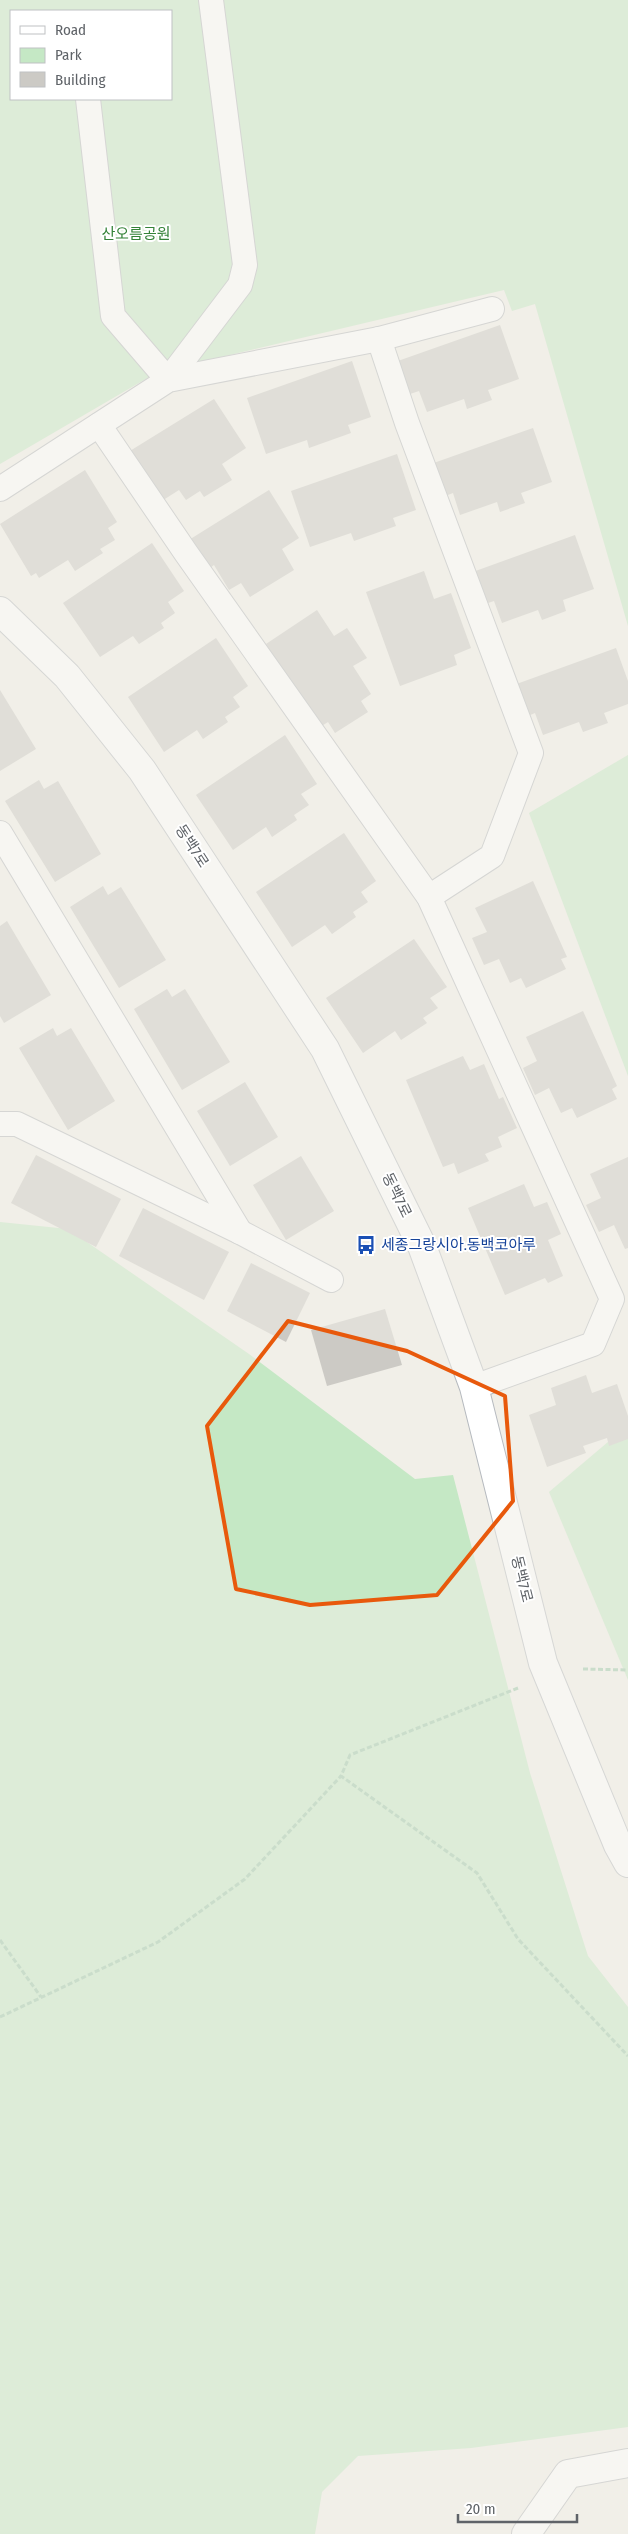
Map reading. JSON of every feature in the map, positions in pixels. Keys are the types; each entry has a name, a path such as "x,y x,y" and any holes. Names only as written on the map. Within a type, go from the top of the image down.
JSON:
{"street":[{"name":"동백7로","path":"0,612 67,676 142,770 325,1050 422,1246 474,1387 543,1663 618,1845 628,1863"},
{"path":"526,2534 568,2474 628,2463"}],"lane":[{"path":"0,489 168,380 240,285 245,265 211,0"},
{"path":"88,100 113,316 168,380"},
{"path":"168,380 379,339 492,309"},
{"path":"379,339 407,423 532,753 492,856 429,897"},
{"path":"98,425 429,897 612,1298 594,1344 474,1387"},
{"path":"0,833 240,1232"},
{"path":"0,1124 18,1124 240,1232 331,1280"}],"path":[{"path":"580,1669 628,1670"},
{"path":"0,2017 158,1942 245,1879 341,1776 350,1755 526,1685"},
{"path":"341,1776 477,1873 518,1939 628,2056"},
{"path":"0,1940 41,1997"}],"highlighted area":[{"path":"288,1321 407,1351 505,1396 513,1501 437,1595 310,1605 236,1589 207,1426"}],"green space":[{"name":"산오름공원","path":"0,0 628,0 628,626 535,304 512,311 504,290 200,362 168,366 0,464"},
{"path":"628,755 628,1076 529,813"},
{"path":"0,1222 68,1229 249,1354 415,1479 453,1475 530,1773 588,1956 628,2007 628,2427 471,2448 358,2456 322,2492 315,2534 0,2534"},
{"path":"628,1425 628,1680 549,1492"}],"building":[{"path":"500,325 519,379 488,390 492,400 467,409 464,399 427,412 419,391 407,395 395,362"},
{"path":"352,361 371,417 348,425 351,433 309,448 307,440 266,454 247,398"},
{"path":"214,399 246,448 222,464 232,480 204,497 200,491 186,500 179,490 157,504 125,454"},
{"path":"533,428 552,482 521,493 525,503 500,512 497,502 460,515 453,493 440,498 428,465"},
{"path":"397,454 416,510 393,518 396,526 354,541 351,533 310,547 291,491"},
{"path":"85,470 117,522 108,528 115,540 100,549 103,553 75,571 68,560 39,578 36,573 31,576 0,524"},
{"path":"269,490 299,538 282,549 294,570 250,597 241,583 229,590 214,565 203,573 184,543"},
{"path":"575,535 594,589 563,600 566,611 542,620 538,610 502,623 494,601 482,605 470,573"},
{"path":"152,543 184,591 168,602 175,613 161,623 164,628 139,644 133,636 100,657 63,603"},
{"path":"424,571 434,599 451,593 471,648 454,655 457,665 400,686 366,592"},
{"path":"317,610 334,636 347,628 367,658 353,666 371,694 361,701 368,712 335,733 328,722 320,727 266,644"},
{"path":"216,638 248,686 233,697 240,707 225,717 228,722 203,739 197,730 164,752 128,697"},
{"path":"616,648 628,681 628,704 604,713 608,723 583,732 579,722 543,735 535,713 523,718 511,686"},
{"path":"0,690 36,749 0,771"},
{"path":"285,735 317,784 301,794 309,805 294,815 297,820 272,837 266,827 233,850 196,795"},
{"path":"39,780 44,789 58,781 101,854 55,882 5,801"},
{"path":"344,833 376,881 361,892 368,902 353,912 356,917 332,934 325,925 292,947 256,892"},
{"path":"533,881 567,957 561,959 566,969 526,988 521,978 510,983 499,959 484,965 472,938 487,932 475,908"},
{"path":"103,886 108,895 121,887 166,960 119,988 70,907"},
{"path":"7,921 51,995 4,1023 0,1016 0,926"},
{"path":"414,939 447,987 430,998 438,1008 423,1018 427,1023 401,1040 395,1031 363,1053 326,998"},
{"path":"167,989 172,997 185,989 230,1062 182,1090 134,1009"},
{"path":"583,1011 617,1086 612,1089 617,1099 577,1118 572,1108 561,1113 549,1088 535,1095 523,1068 537,1061 526,1037"},
{"path":"53,1028 57,1036 71,1028 115,1101 68,1130 19,1048"},
{"path":"463,1056 470,1070 484,1064 499,1099 503,1097 517,1128 498,1137 502,1147 485,1154 489,1161 458,1174 454,1163 443,1167 406,1080"},
{"path":"245,1082 278,1137 230,1166 197,1111"},
{"path":"36,1155 121,1199 96,1247 11,1203"},
{"path":"301,1156 334,1211 286,1240 253,1185"},
{"path":"628,1157 628,1248 625,1249 614,1225 599,1232 586,1205 601,1198 590,1174"},
{"path":"524,1184 534,1207 547,1202 561,1234 548,1240 563,1276 548,1283 545,1278 505,1295 468,1208"},
{"path":"143,1208 229,1252 204,1300 119,1256"},
{"path":"251,1263 310,1293 286,1342 227,1311"},
{"path":"385,1309 402,1365 327,1386 311,1330"},
{"path":"586,1375 592,1393 617,1384 628,1416 628,1439 609,1446 607,1438 583,1446 586,1453 547,1467 529,1415 556,1405 551,1388"}],"place":[{"name":"세종그랑시아.동백코아루","path":"366,1245"}]}
